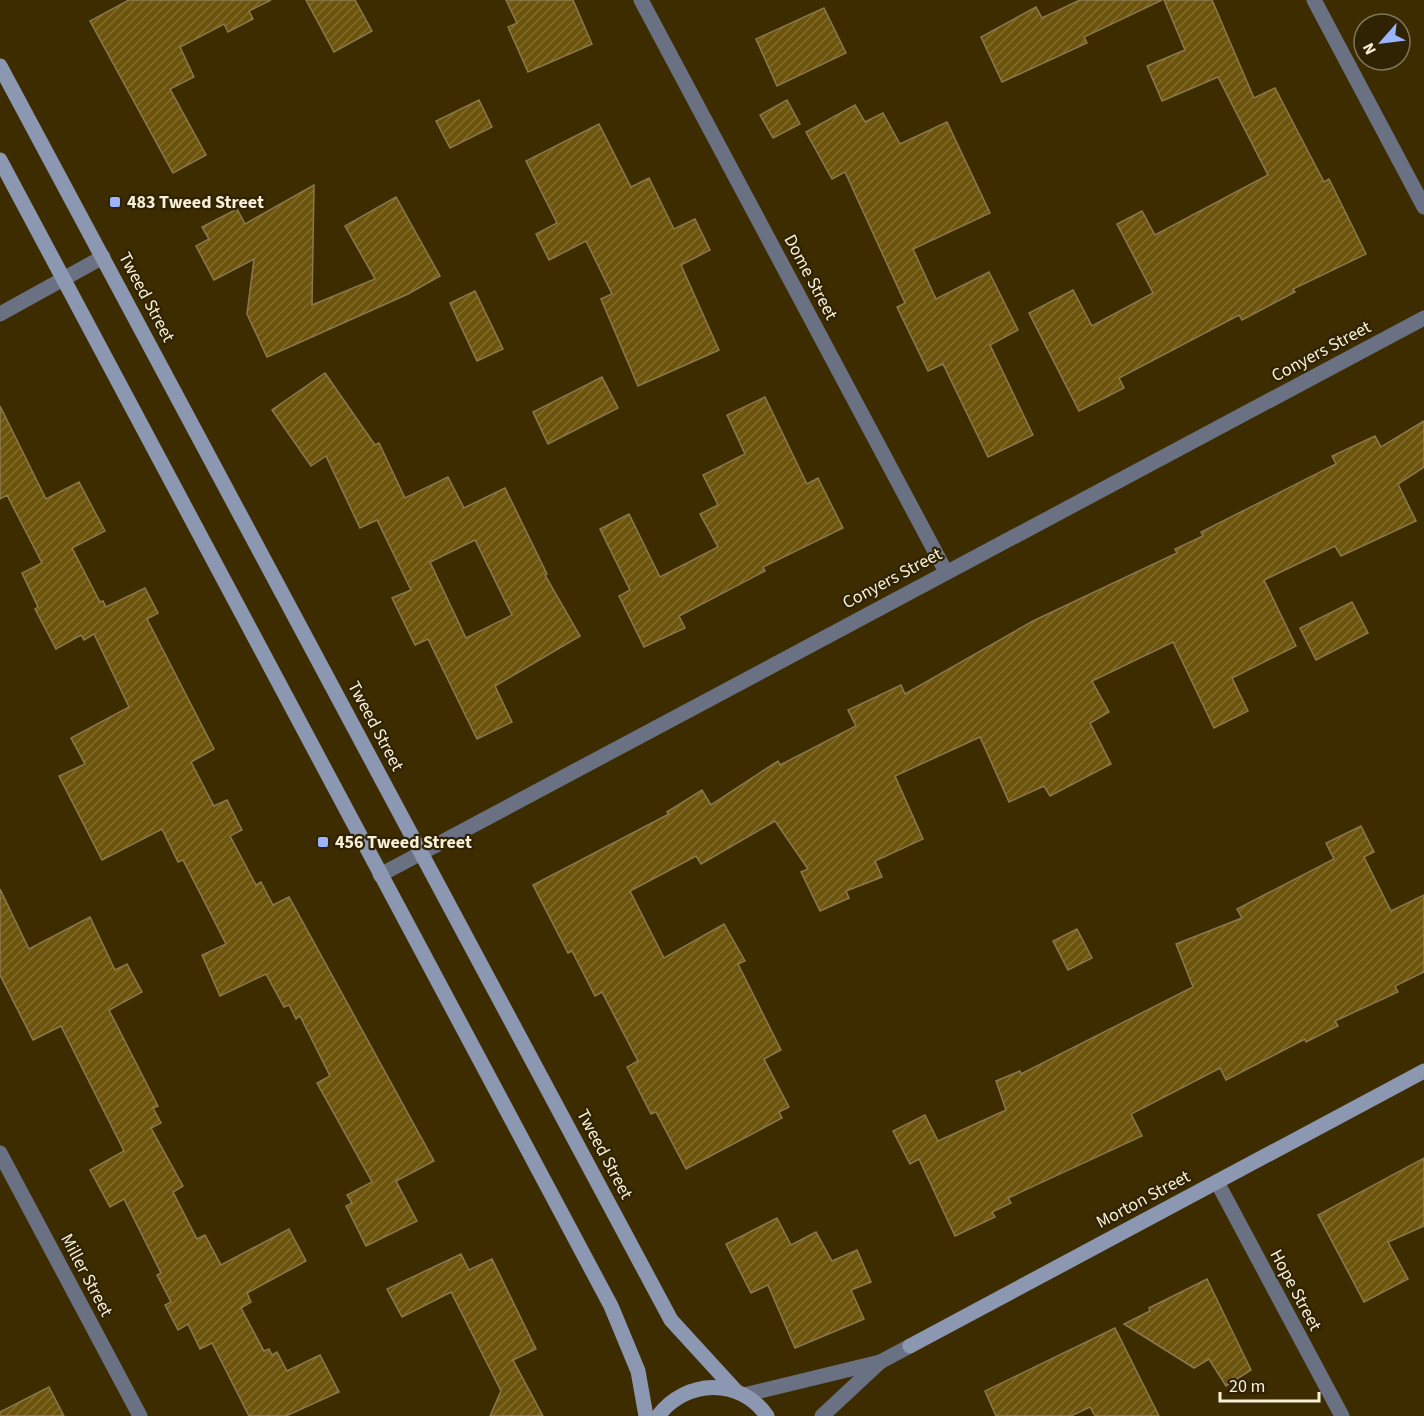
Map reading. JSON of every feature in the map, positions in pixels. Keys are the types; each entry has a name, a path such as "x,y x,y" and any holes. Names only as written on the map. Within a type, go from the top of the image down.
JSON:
{"main road":[{"name":"Tweed Street","path":"0,66 671,1320 740,1393 767,1416"},
{"path":"0,160 611,1306 639,1371 646,1416"},
{"name":"Morton Street","path":"910,1346 1424,1071"},
{"path":"658,1416 676,1398 692,1390 710,1387 740,1393"}],"street":[{"name":"Dome Street","path":"641,0 946,572"},
{"path":"1314,0 1424,207"},
{"path":"0,314 103,257"},
{"name":"Conyers Street","path":"380,875 1424,318"},
{"name":"Miller Street","path":"0,1153 140,1416"},
{"name":"Hope Street","path":"1217,1182 1342,1416"},
{"name":"Morton Street","path":"822,1416 880,1362 910,1346"},
{"name":"Morton Street","path":"740,1393 880,1362"}],"building":[{"path":"129,0 271,0 249,11 253,19 228,32 224,24 180,47 194,77 170,89 206,155 173,173 90,21"},
{"path":"306,0 355,0 372,31 334,52"},
{"path":"506,0 573,0 592,44 528,72 508,27 517,23"},
{"path":"1080,0 1162,0 1084,37 1087,43 1002,82 981,37 1036,7 1042,18"},
{"path":"1164,0 1212,0 1254,98 1275,88 1324,182 1329,179 1366,254 1293,289 1295,292 1242,320 1239,315 1119,378 1124,388 1079,411 1029,313 1073,290 1092,326 1153,293 1117,224 1142,211 1155,235 1268,175 1218,77 1162,101 1147,66 1185,50"},
{"path":"824,8 846,53 777,86 756,39"},
{"path":"479,100 492,127 450,148 436,121"},
{"path":"787,100 800,124 773,138 760,115"},
{"path":"855,105 865,122 883,113 900,144 947,122 990,213 913,249 936,299 989,272 1018,330 990,345 1033,435 988,457 943,364 928,371 897,307 905,303 845,172 832,179 806,132"},
{"path":"599,124 631,187 649,178 674,229 695,219 710,250 681,265 719,350 638,386 601,299 612,294 586,241 549,260 536,234 557,223 526,161"},
{"path":"314,185 312,305 375,279 345,226 396,197 440,276 408,294 267,357 247,314 254,259 214,280 196,246 209,239 202,227 237,209 245,224"},
{"path":"475,291 503,349 477,361 450,303"},
{"path":"325,373 375,445 379,443 405,498 448,477 464,508 505,488 547,574 545,575 580,636 495,686 512,722 477,739 428,639 415,645 392,598 411,590 377,520 360,528 326,456 311,466 272,410","holes":["475,540 512,615 466,638 430,562"]},
{"path":"602,377 618,408 548,444 533,412"},
{"path":"765,397 807,484 818,478 843,528 763,567 765,571 679,616 685,628 644,647 619,596 630,590 600,529 629,514 660,577 718,547 700,514 718,505 703,475 745,454 727,415"},
{"path":"0,406 46,499 79,482 105,531 72,548 100,602 103,601 106,607 145,588 158,613 147,619 214,749 191,762 214,806 227,800 242,830 230,836 256,885 261,882 273,905 289,897 434,1161 396,1181 417,1221 366,1246 346,1206 352,1203 347,1195 372,1182 317,1083 330,1076 300,1016 296,1019 289,1005 284,1007 266,974 220,996 202,955 226,944 183,860 178,862 162,829 102,860 59,776 85,764 71,738 129,707 94,634 84,640 81,635 56,649 35,609 38,607 22,573 42,563 7,495 0,499"},
{"path":"1424,421 1424,467 1398,484 1416,521 1341,556 1335,546 1264,580 1296,646 1232,678 1248,711 1214,728 1173,642 1092,681 1109,712 1090,723 1111,764 1050,796 1044,786 1009,802 980,737 895,776 923,839 875,861 882,877 846,891 849,898 820,911 801,872 808,869 775,821 701,864 696,856 630,891 664,958 724,924 745,961 738,964 781,1050 764,1059 789,1107 779,1112 782,1118 686,1169 656,1112 651,1114 627,1067 638,1061 602,992 595,996 572,951 568,953 533,885 669,814 667,812 702,790 711,805 778,761 780,765 856,726 848,710 901,685 905,694 1033,621 1177,553 1175,549 1203,536 1201,532 1336,464 1332,456 1375,436 1381,447"},
{"path":"1352,602 1368,633 1316,660 1300,628"},
{"path":"1361,826 1374,852 1364,857 1391,911 1424,895 1424,972 1395,986 1398,992 1335,1021 1338,1026 1306,1042 1305,1039 1226,1080 1220,1068 1131,1114 1142,1136 1008,1198 1011,1203 992,1212 995,1217 955,1236 919,1159 910,1164 893,1131 925,1115 938,1141 1006,1110 996,1081 1020,1071 1021,1074 1193,987 1176,944 1242,918 1237,909 1334,859 1326,843"},
{"path":"0,889 29,949 90,917 115,970 127,964 142,992 109,1010 158,1106 153,1108 161,1123 151,1128 183,1186 173,1192 197,1239 205,1235 221,1265 289,1229 306,1261 247,1293 251,1302 241,1308 264,1351 269,1349 272,1355 277,1352 287,1371 320,1355 339,1392 286,1416 249,1416 212,1343 200,1349 188,1324 178,1330 165,1305 171,1302 157,1275 161,1273 124,1199 110,1207 90,1170 124,1151 61,1026 33,1040 0,975"},
{"path":"1077,929 1092,958 1068,970 1053,941"},
{"path":"1424,1158 1424,1226 1388,1242 1408,1279 1364,1302 1318,1215"},
{"path":"777,1218 791,1245 816,1232 832,1261 857,1250 871,1282 851,1290 864,1319 795,1348 768,1285 751,1293 726,1244"},
{"path":"461,1254 469,1270 492,1259 536,1349 513,1360 543,1416 490,1416 501,1391 451,1292 402,1317 387,1289"},
{"path":"1207,1279 1251,1370 1226,1386 1209,1359 1194,1368 1124,1324 1150,1311 1149,1308"},
{"path":"1115,1328 1159,1416 1095,1416 1090,1407 1071,1416 996,1416 985,1391"},
{"path":"49,1387 64,1416 0,1416 0,1412"}],"place":[{"name":"483 Tweed Street","path":"115,202"},
{"name":"456 Tweed Street","path":"323,842"}]}
